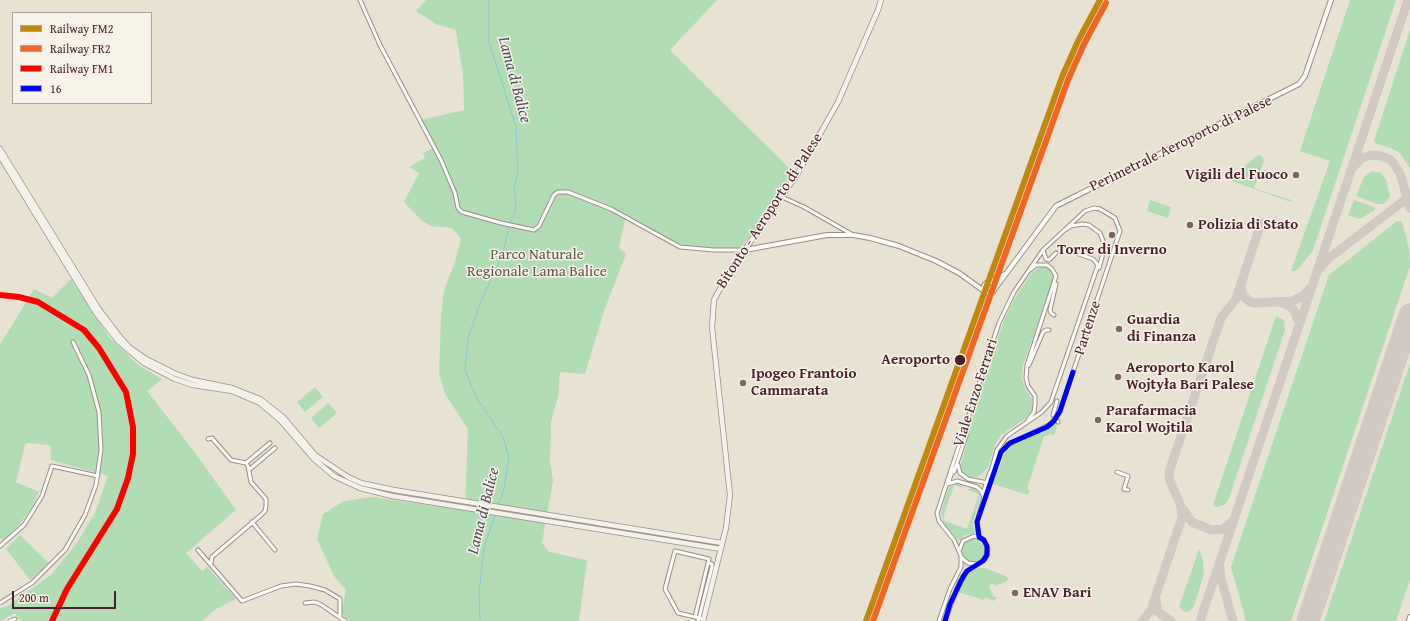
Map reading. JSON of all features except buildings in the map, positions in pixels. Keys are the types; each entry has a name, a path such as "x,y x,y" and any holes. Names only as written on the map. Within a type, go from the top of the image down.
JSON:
{"main road":[{"name":"Bitonto - Aeroporto di Palese","path":"701,620 721,549 729,513 730,495 712,310 718,290 798,173 838,102 881,0"},
{"path":"0,149 95,302 116,333 129,347 146,359 176,374 193,380 232,388 260,399 283,418 315,456 348,477 380,488 460,504 721,549"},
{"path":"0,156 96,313 119,342 144,363 175,379 193,385 232,392 260,403 281,421 304,449 324,468 347,483 392,496 460,504"},
{"path":"539,517 722,543"}],"street":[{"path":"360,0 380,45 441,160 455,193 458,208 464,213 534,230 538,228 552,197 556,193 564,192 597,202 680,247 714,250 745,250 827,235 853,235 885,242 914,251 948,266 990,294 994,290 993,284 973,282"},
{"name":"Perimetrale Aeroporto di Palese","path":"994,290 1056,206 1299,84 1305,76 1331,0"},
{"path":"782,197 810,210 853,235"},
{"name":"Partenze","path":"982,505 1001,452 1010,443 1051,424 1060,411 1120,231 1115,218 1106,211 1094,208 1085,211 1051,242"},
{"path":"1051,242 1071,226 1077,224 1089,224 1102,236 1105,246 1103,257 1093,286"},
{"name":"Viale Enzo Ferrari","path":"961,557 959,551 939,522 937,513 1004,312 1026,274 1043,250 1051,242"},
{"path":"1043,250 1046,259 1049,260 1056,253"},
{"path":"1022,425 1044,410 1051,402 1098,265 1093,259 1072,250"},
{"path":"1026,274 1036,265 1047,265 1055,272 1056,293 1050,310 1051,314 1054,314"},
{"name":"Perimetrale Aeroporto di Palese","path":"987,283 1006,273"},
{"path":"984,498 983,493 1001,444 1031,416 1035,404 1035,396 1028,386 1026,372 1056,280"},
{"path":"984,291 983,288 987,283"},
{"path":"1026,372 1043,332 1049,330"},
{"path":"0,603 32,584 65,550 85,515 98,476 102,441 98,402 86,366 73,342"},
{"path":"1057,401 1052,415 1058,422"},
{"path":"946,486 957,464 966,436 966,423"},
{"path":"951,476 965,434 966,423"},
{"path":"208,439 212,438 231,460 246,463 250,469 252,482 266,499 265,511 212,557 210,561 211,565"},
{"path":"246,463 270,444"},
{"path":"250,469 275,448"},
{"path":"957,464 958,469 964,476 987,483"},
{"path":"0,546 24,524 34,509 42,496 52,466 98,476"},
{"path":"1117,472 1128,476 1124,489 1128,490"},
{"path":"946,486 957,481 977,487 983,493"},
{"path":"979,537 977,522 987,483"},
{"path":"252,522 275,550"},
{"path":"945,621 959,583 967,571 984,560 988,551 986,542 979,537 974,536 965,538 960,545 959,551"},
{"path":"198,550 242,601 281,586 296,584 310,586 325,590 340,599 340,617"},
{"path":"695,617 708,563 709,559 675,550 665,589 678,613 701,620 712,567 712,564 708,563"},
{"path":"961,557 968,563 976,564"},
{"path":"939,621 949,590 961,567 961,557"},
{"path":"305,603 314,602 320,604 345,621"},
{"path":"1409,621 1410,617"},
{"path":"10,621 15,619"}],"green space":[{"name":"Parco Naturale Regionale Lama Balice","path":"426,0 717,0 670,50 793,172 751,235 743,245 738,248 714,249 684,246 622,212 583,195 626,215 619,248 626,254 604,311 585,374 560,372 558,397 551,422 550,461 553,481 542,543 549,552 587,560 579,621 349,621 343,615 342,611 346,590 334,576 317,539 323,514 344,501 373,497 465,509 468,429 445,394 439,373 441,318 444,290 455,262 461,238 452,228 431,226 422,221 404,202 419,173 409,167 425,158 423,153 435,147 421,120 464,110 463,76 456,30 436,24 416,11"},
{"path":"1350,0 1396,0 1313,250 1300,267 1295,271 1291,271 1330,161 1300,151"},
{"path":"1410,30 1410,168 1400,153 1375,143 1374,141"},
{"path":"1258,155 1262,156 1264,160 1254,188 1291,200 1291,202 1232,181 1238,171"},
{"path":"1372,171 1381,173 1386,179 1390,196 1387,201 1382,204 1377,204 1356,196 1364,177"},
{"path":"1150,200 1171,207 1168,218 1147,211"},
{"path":"1354,200 1374,207 1375,210 1360,219 1348,215"},
{"path":"1397,221 1401,221 1403,226 1409,248 1410,266 1291,621 1246,621 1231,567 1329,275"},
{"path":"1041,266 1049,268 1055,276 1023,365 1022,378 1025,388 1032,399 1032,410 1026,418 1001,435 995,445 988,467 982,474 977,477 970,477 962,472 960,466 965,450 974,405 1004,320 1015,298 1031,274"},
{"path":"71,279 110,338 140,366 162,379 147,391 193,450 236,510 186,553 202,571 207,567 236,599 216,609 202,621 20,621 15,613 0,621 0,608 9,605 51,575 77,543 95,513 108,476 51,460 50,445 28,443 25,445 16,482 39,492 31,509 18,526 3,541 0,537 0,345 34,289 52,298"},
{"path":"1276,316 1284,320 1285,330 1228,501 1224,505 1217,507 1213,505"},
{"path":"1410,363 1410,579 1396,621 1324,621"},
{"path":"315,387 323,397 305,412 297,402"},
{"path":"328,403 337,413 319,428 311,418"},
{"path":"1055,423 1057,428 1054,435 1050,434 1044,436 1027,489 1030,490 1028,495 993,484 1007,448"},
{"path":"955,482 961,484 963,488 954,485 943,518 945,521 967,529 979,494 967,490 974,487 978,489 981,494 973,523 975,533 965,535 959,541 944,524 941,512 948,488"},
{"path":"20,535 49,563 30,580 6,549"},
{"path":"974,538 983,541 986,550 983,559 974,562 965,559 962,550 965,541"},
{"path":"1199,549 1203,560 1204,574 1194,606 1190,611 1185,612 1179,607"},
{"path":"977,568 984,568 1006,576 1009,580 995,586 993,583 990,584 989,587 994,597 997,597 994,601 985,597 984,600 958,592 966,576"}],"waterway":[{"name":"Lama di Balice","path":"489,0 489,42 516,127 518,171 514,188 516,201 515,211 510,223"},
{"name":"Lama di Balice","path":"499,504 504,489 509,458 503,437 476,397 465,370 468,338 479,306 503,253 509,226"},
{"name":"Lama di Balice","path":"480,621 479,592 484,547 495,515"}],"taxiway":[{"path":"1200,621 1408,0"},
{"path":"1353,167 1362,158 1371,155 1381,156 1391,160 1400,173 1410,208"},
{"path":"1319,269 1329,258 1410,196"},
{"path":"1142,621 1151,610 1182,517 1181,506 1170,481 1169,472 1221,318 1236,299 1261,223"},
{"path":"1241,285 1243,296 1250,302 1255,303 1293,301 1304,295 1310,288"},
{"path":"1282,303 1288,305 1294,310 1299,324"},
{"path":"1183,509 1192,522 1211,530 1223,529 1234,520"},
{"path":"1220,568 1221,578 1233,621"},
{"path":"1156,599 1158,612 1171,621"}],"runway":[{"path":"1308,621 1410,315"}],"rail line":[{"name":"FM2","path":"866,621 1062,77 1078,41 1100,0"},
{"name":"FR2","path":"873,621 1068,80 1084,44 1106,3"},
{"name":"FM1","path":"0,295 19,297 38,302 84,330 99,348 126,392 133,427 133,454 128,478 117,509 67,589 52,621"}],"transit line":[{"name":"16","path":"945,621 950,604 963,577 967,571 983,561 987,555 987,546 984,540 979,537 977,522 1001,452 1010,443 1047,427 1054,421 1060,411 1073,372"}],"place":[{"name":"Vigili del Fuoco","path":"1296,175"},
{"name":"Polizia di Stato","path":"1190,225"},
{"name":"Torre di Inverno","path":"1112,235"},
{"name":"Guardia di Finanza","path":"1119,329"},
{"name":"Aeroporto","path":"960,360"},
{"name":"Aeroporto Karol Wojtyła Bari Palese","path":"1118,377"},
{"name":"Ipogeo Frantoio Cammarata","path":"743,383"},
{"name":"Parafarmacia Karol Wojtila","path":"1098,420"},
{"name":"ENAV Bari","path":"1015,593"}]}
